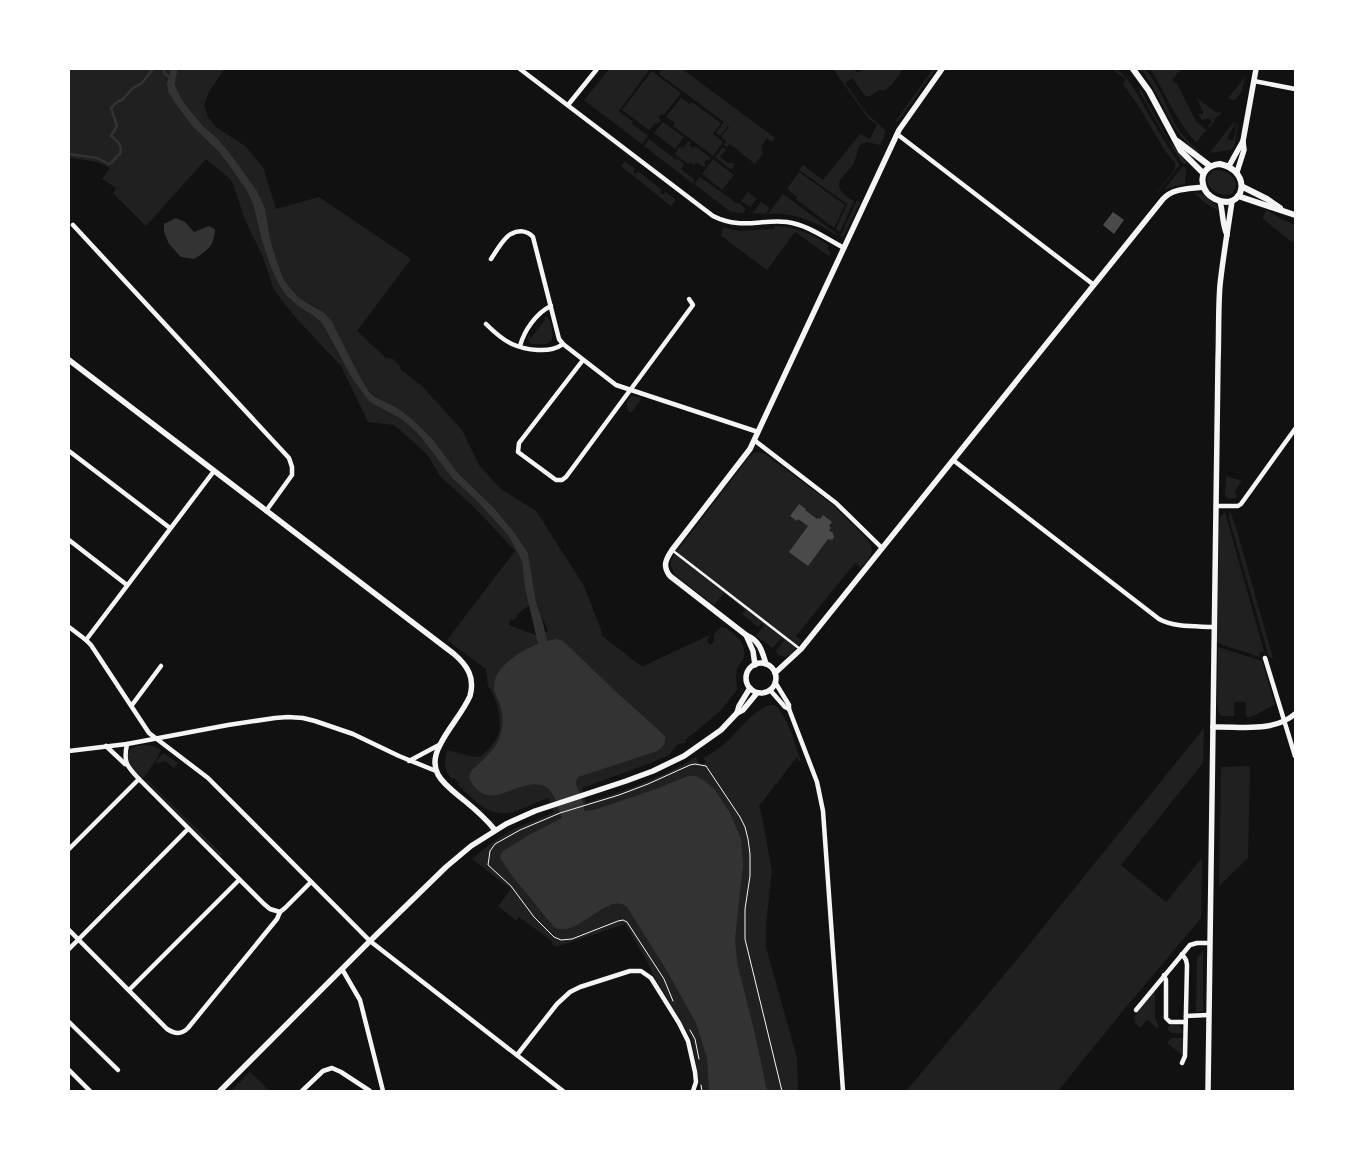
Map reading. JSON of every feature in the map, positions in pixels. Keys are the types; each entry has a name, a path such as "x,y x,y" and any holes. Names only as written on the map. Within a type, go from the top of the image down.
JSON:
{"main road":[{"path":"1133,69 1149,91 1181,151 1204,173"},
{"path":"1176,140 1210,166"},
{"path":"1220,164 1228,166 1237,172 1242,180 1243,187 1238,196 1232,201 1220,201 1206,192 1203,187 1202,178 1210,166 1220,164"},
{"path":"1243,187 1286,212"},
{"path":"1238,196 1295,215"}],"street":[{"path":"520,69 719,219 735,223 783,222 797,224 844,248"},
{"path":"568,105 597,69"},
{"path":"766,664 755,665 750,669 746,677 750,688 757,693 765,693 770,690 775,682 775,674 766,664 759,645 753,638 746,635 670,576 665,564 672,550 742,459 754,440 897,134 906,118 942,69"},
{"path":"1237,172 1244,150 1243,141 1256,69"},
{"path":"1254,81 1295,89"},
{"path":"897,134 1094,285"},
{"path":"1228,166 1243,141"},
{"path":"775,674 801,649 1167,195 1177,191 1203,187"},
{"path":"1220,201 1224,228 1227,235"},
{"path":"1208,1091 1220,295 1232,201"},
{"path":"73,225 289,458 292,475 266,510"},
{"path":"490,259 510,234 525,231 531,234 562,344 616,385 758,432"},
{"path":"583,360 518,447 518,452 552,478 559,481 566,477 693,305 689,299"},
{"path":"520,346 524,334 539,315 551,306"},
{"path":"486,324 507,341 520,346 546,349 555,348 562,344"},
{"path":"69,360 466,665 472,680 470,696 439,745 435,760 436,771 442,781 495,830"},
{"path":"1216,506 1238,506 1241,504 1295,429"},
{"path":"754,440 836,503 882,548"},
{"path":"69,451 170,528"},
{"path":"953,460 1159,619 1167,623 1214,626"},
{"path":"86,640 214,471"},
{"path":"69,540 127,585"},
{"path":"69,627 86,640 97,652 146,728 155,738 208,778 370,941 563,1091"},
{"path":"746,635 753,651 755,665"},
{"path":"1265,658 1295,756"},
{"path":"132,705 162,666"},
{"path":"775,682 787,701 817,782 823,811 843,1091"},
{"path":"737,713 750,688"},
{"path":"770,690 789,709"},
{"path":"220,1091 370,941 459,856 495,830 513,820 551,805 626,781 673,762 721,730 737,713 743,710 757,693"},
{"path":"1213,727 1271,726 1284,722 1295,714"},
{"path":"69,751 126,744 275,718 303,718 352,734 409,761 436,771"},
{"path":"126,744 124,758 126,765"},
{"path":"409,761 439,745"},
{"path":"106,746 264,904 270,909 280,912"},
{"path":"69,849 139,779"},
{"path":"69,949 188,830"},
{"path":"129,990 239,880"},
{"path":"69,930 167,1029 176,1034 188,1028 277,919 280,912 311,882"},
{"path":"1136,1010 1192,944 1209,943"},
{"path":"1182,954 1186,962 1185,1056 1182,1064"},
{"path":"342,969 360,1000 383,1091"},
{"path":"517,1055 557,1004 570,992 630,971 641,971 651,978 688,1041 696,1082 692,1091"},
{"path":"1164,976 1166,980 1166,1018 1171,1022 1186,1022"},
{"path":"1186,1016 1208,1015"},
{"path":"69,1022 118,1070"},
{"path":"302,1091 323,1071 332,1068 370,1091"},
{"path":"69,1070 90,1091"}],"lane":[{"path":"672,550 801,649"}],"path":[{"path":"673,1002 664,979 627,922 623,920 618,921 572,939 557,939 537,921 511,886 488,865 490,851 495,844 520,830 560,813 648,784 690,764 695,764 706,766 745,827 750,854 750,876 745,909 745,939 782,1091"},
{"path":"688,1027 695,1039 700,1065"}],"shaded area":[{"path":"69,69 171,69 167,83 168,92 193,127 218,151 247,191 253,204 262,241 278,283 286,295 322,323 339,355 369,401 410,426 421,437 452,478 476,500 508,535 522,561 525,588 530,605 521,611 514,620 510,619 509,625 536,635 548,631 536,602 528,554 514,532 494,508 457,472 434,441 369,392 331,320 318,308 299,298 284,280 270,238 265,208 257,191 229,152 203,126 182,100 175,85 178,69 224,69 209,92 204,105 208,117 216,127 245,146 263,167 276,209 319,197 411,259 357,331 386,358 393,359 400,366 401,370 422,386 462,430 479,465 501,489 536,511 583,584 602,632 601,635 641,666 710,635 707,641 710,645 714,642 714,634 721,627 726,628 741,641 744,657 737,669 737,690 721,710 685,740 687,742 677,745 669,755 651,763 582,788 586,803 642,783 696,757 701,766 706,762 703,758 729,740 759,710 772,705 781,712 801,761 797,757 759,806 772,871 766,923 766,947 797,1058 798,1091 700,1091 691,1038 625,924 556,947 552,944 553,942 519,917 516,920 514,919 498,906 511,889 472,859 508,833 554,812 549,798 509,813 492,811 478,803 447,773 445,758 447,750 474,757 481,756 496,739 499,733 500,722 494,696 488,687 486,669 447,640 515,551 477,510 440,476 427,454 394,425 368,422 341,366 295,317 274,290 262,255 245,220 233,184 229,178 206,159 146,226 113,193 116,188 102,179 110,168 97,162 69,159"},
{"path":"171,69 178,69 175,85 182,100 203,126 229,152 257,191 265,208 270,238 284,280 299,298 323,312 331,320 369,392 412,419 434,441 457,472 494,508 528,553 536,602 547,641 557,639 563,641 665,736 664,745 657,751 578,777 576,784 584,805 584,811 594,810 688,776 696,776 715,790 730,813 741,839 743,864 735,939 737,962 767,1091 709,1091 707,1058 696,1023 667,971 627,907 619,904 611,905 572,927 563,929 554,927 500,858 503,851 562,818 554,796 546,787 537,784 527,785 499,795 490,795 481,793 473,785 470,778 471,771 492,751 501,732 502,714 494,687 498,673 510,660 524,650 538,644 525,588 522,561 508,535 476,500 452,478 421,437 398,417 369,401 352,378 322,323 286,295 271,267 262,241 253,204 247,191 218,151 193,127 168,92 167,83"},
{"path":"609,69 650,69 619,111 648,136 642,144 584,100"},
{"path":"658,69 682,69 775,138 772,142 767,138 761,147 763,153 755,164 730,144 727,147 724,145 726,141 721,137 729,127 720,136 716,133 724,122 659,74 661,71"},
{"path":"833,69 853,69 858,73 862,69 903,69 891,86 886,90 879,90 870,96 865,96 852,78 845,83 867,114 885,130 880,145 867,142 861,144 852,166 840,180 839,188 854,201 840,232 836,229 847,204 799,170 803,165 823,180 860,134 870,139 877,125 868,118"},
{"path":"933,69 936,69 898,121 895,122"},
{"path":"1112,69 1123,75 1134,88 1179,164 1158,192 1175,169 1175,163 1165,151 1123,84 1126,79"},
{"path":"1141,69 1145,69 1159,90 1177,127 1198,151 1196,152 1177,131 1151,83"},
{"path":"1150,69 1181,69 1172,80 1177,84 1196,121 1207,131 1203,133 1197,143 1177,117"},
{"path":"652,71 681,93 664,115 661,114 658,118 661,120 657,124 655,123 649,130 622,110"},
{"path":"1245,77 1242,91 1235,100 1228,98"},
{"path":"1141,90 1168,140 1187,162 1186,164 1182,163 1166,138 1139,91"},
{"path":"681,98 690,104 692,102 721,123 713,134 723,142 713,156 673,126 675,123 666,117"},
{"path":"1197,98 1217,113 1223,111 1210,127 1208,125 1212,123 1211,120 1208,118 1202,120 1198,114 1203,114 1203,112"},
{"path":"663,122 684,137 675,149 654,133"},
{"path":"1234,122 1227,139 1233,141 1237,123 1234,147 1230,150 1209,153"},
{"path":"649,139 684,164 681,169 695,180 692,183 644,146"},
{"path":"689,141 691,142 689,145 693,148 695,146 711,158 707,159 704,167 697,163 694,165 690,162 688,164 675,154 680,146 683,148"},
{"path":"723,147 726,149 720,157 728,163 735,164 731,170 715,157"},
{"path":"713,159 734,175 722,190 702,174"},
{"path":"625,161 635,169 633,172 636,174 638,171 662,190 660,193 663,195 666,192 675,199 671,206 621,166"},
{"path":"1182,167 1186,169 1185,184 1164,190"},
{"path":"1215,170 1226,172 1232,176 1236,186 1232,194 1220,194 1210,188 1207,179"},
{"path":"799,172 845,205 834,228 796,199 797,197 787,189"},
{"path":"700,177 739,203 746,209 743,213 731,212 694,184"},
{"path":"748,192 757,199 750,207 741,201"},
{"path":"1194,192 1208,198 1219,210 1205,203"},
{"path":"783,194 837,235 804,218 787,214 768,214"},
{"path":"857,200 860,202 844,235 840,238"},
{"path":"761,202 770,208 766,214 753,213"},
{"path":"1267,210 1295,225 1295,240 1292,242 1262,218"},
{"path":"176,218 185,222 194,232 209,226 215,229 212,244 194,259 181,257 169,244 164,232 164,224"},
{"path":"775,226 797,229 823,241 829,245 827,248 830,253 829,256 795,232 767,270 720,235 724,228 739,231 775,229"},
{"path":"544,317 547,317 550,322 552,340 547,344 531,344 528,336 531,338 545,320"},
{"path":"632,396 640,397 641,399 631,413 628,411 627,405"},
{"path":"759,452 765,454 832,504 868,540 872,548 871,555 861,568 855,563 796,636 802,641 791,654 785,657 778,655 776,651 784,640 781,638 773,648 756,636 764,625 762,623 758,627 742,614 745,610 724,593 714,605 675,575 671,566 674,555 749,457"},
{"path":"1226,476 1242,481 1234,493 1237,496 1235,498 1229,499 1225,495"},
{"path":"1229,511 1236,528 1273,658 1269,657 1229,518"},
{"path":"1225,512 1264,651 1259,653 1260,657 1217,642 1219,531 1220,517"},
{"path":"1218,647 1262,661 1275,705 1254,716 1246,717 1246,702 1234,702 1234,716 1221,716 1217,706"},
{"path":"1204,728 1203,763 1121,865 1166,902 1202,858 1201,918 1058,1091 904,1091 907,1090 1015,962"},
{"path":"146,745 161,749 143,779 130,765 127,756 132,748"},
{"path":"163,753 178,763 174,768 165,761 155,763"},
{"path":"155,763 146,779 222,854 220,856 145,780"},
{"path":"1250,766 1248,858 1219,886 1221,767"},
{"path":"1203,951 1203,1011 1196,1012 1197,957"},
{"path":"1155,990 1155,1018 1159,1026 1157,1028 1147,1020 1140,1028 1135,1023 1134,1017"},
{"path":"1170,1025 1179,1026 1182,1028 1183,1033 1172,1033 1167,1029"},
{"path":"1172,1038 1183,1038 1183,1056 1167,1043"},
{"path":"250,1072 270,1091 231,1091"}],"building":[{"path":"1113,212 1124,220 1114,234 1103,225"},
{"path":"799,504 817,519 820,519 823,515 832,522 829,530 833,533 834,537 832,540 828,539 808,566 789,552 808,526 790,516"}],"waterway":[{"path":"69,154 97,158 109,164 120,154 121,148 119,143 111,136 117,126 111,108 133,88 142,83 153,69"},
{"path":"164,69 164,73 168,76"}]}
